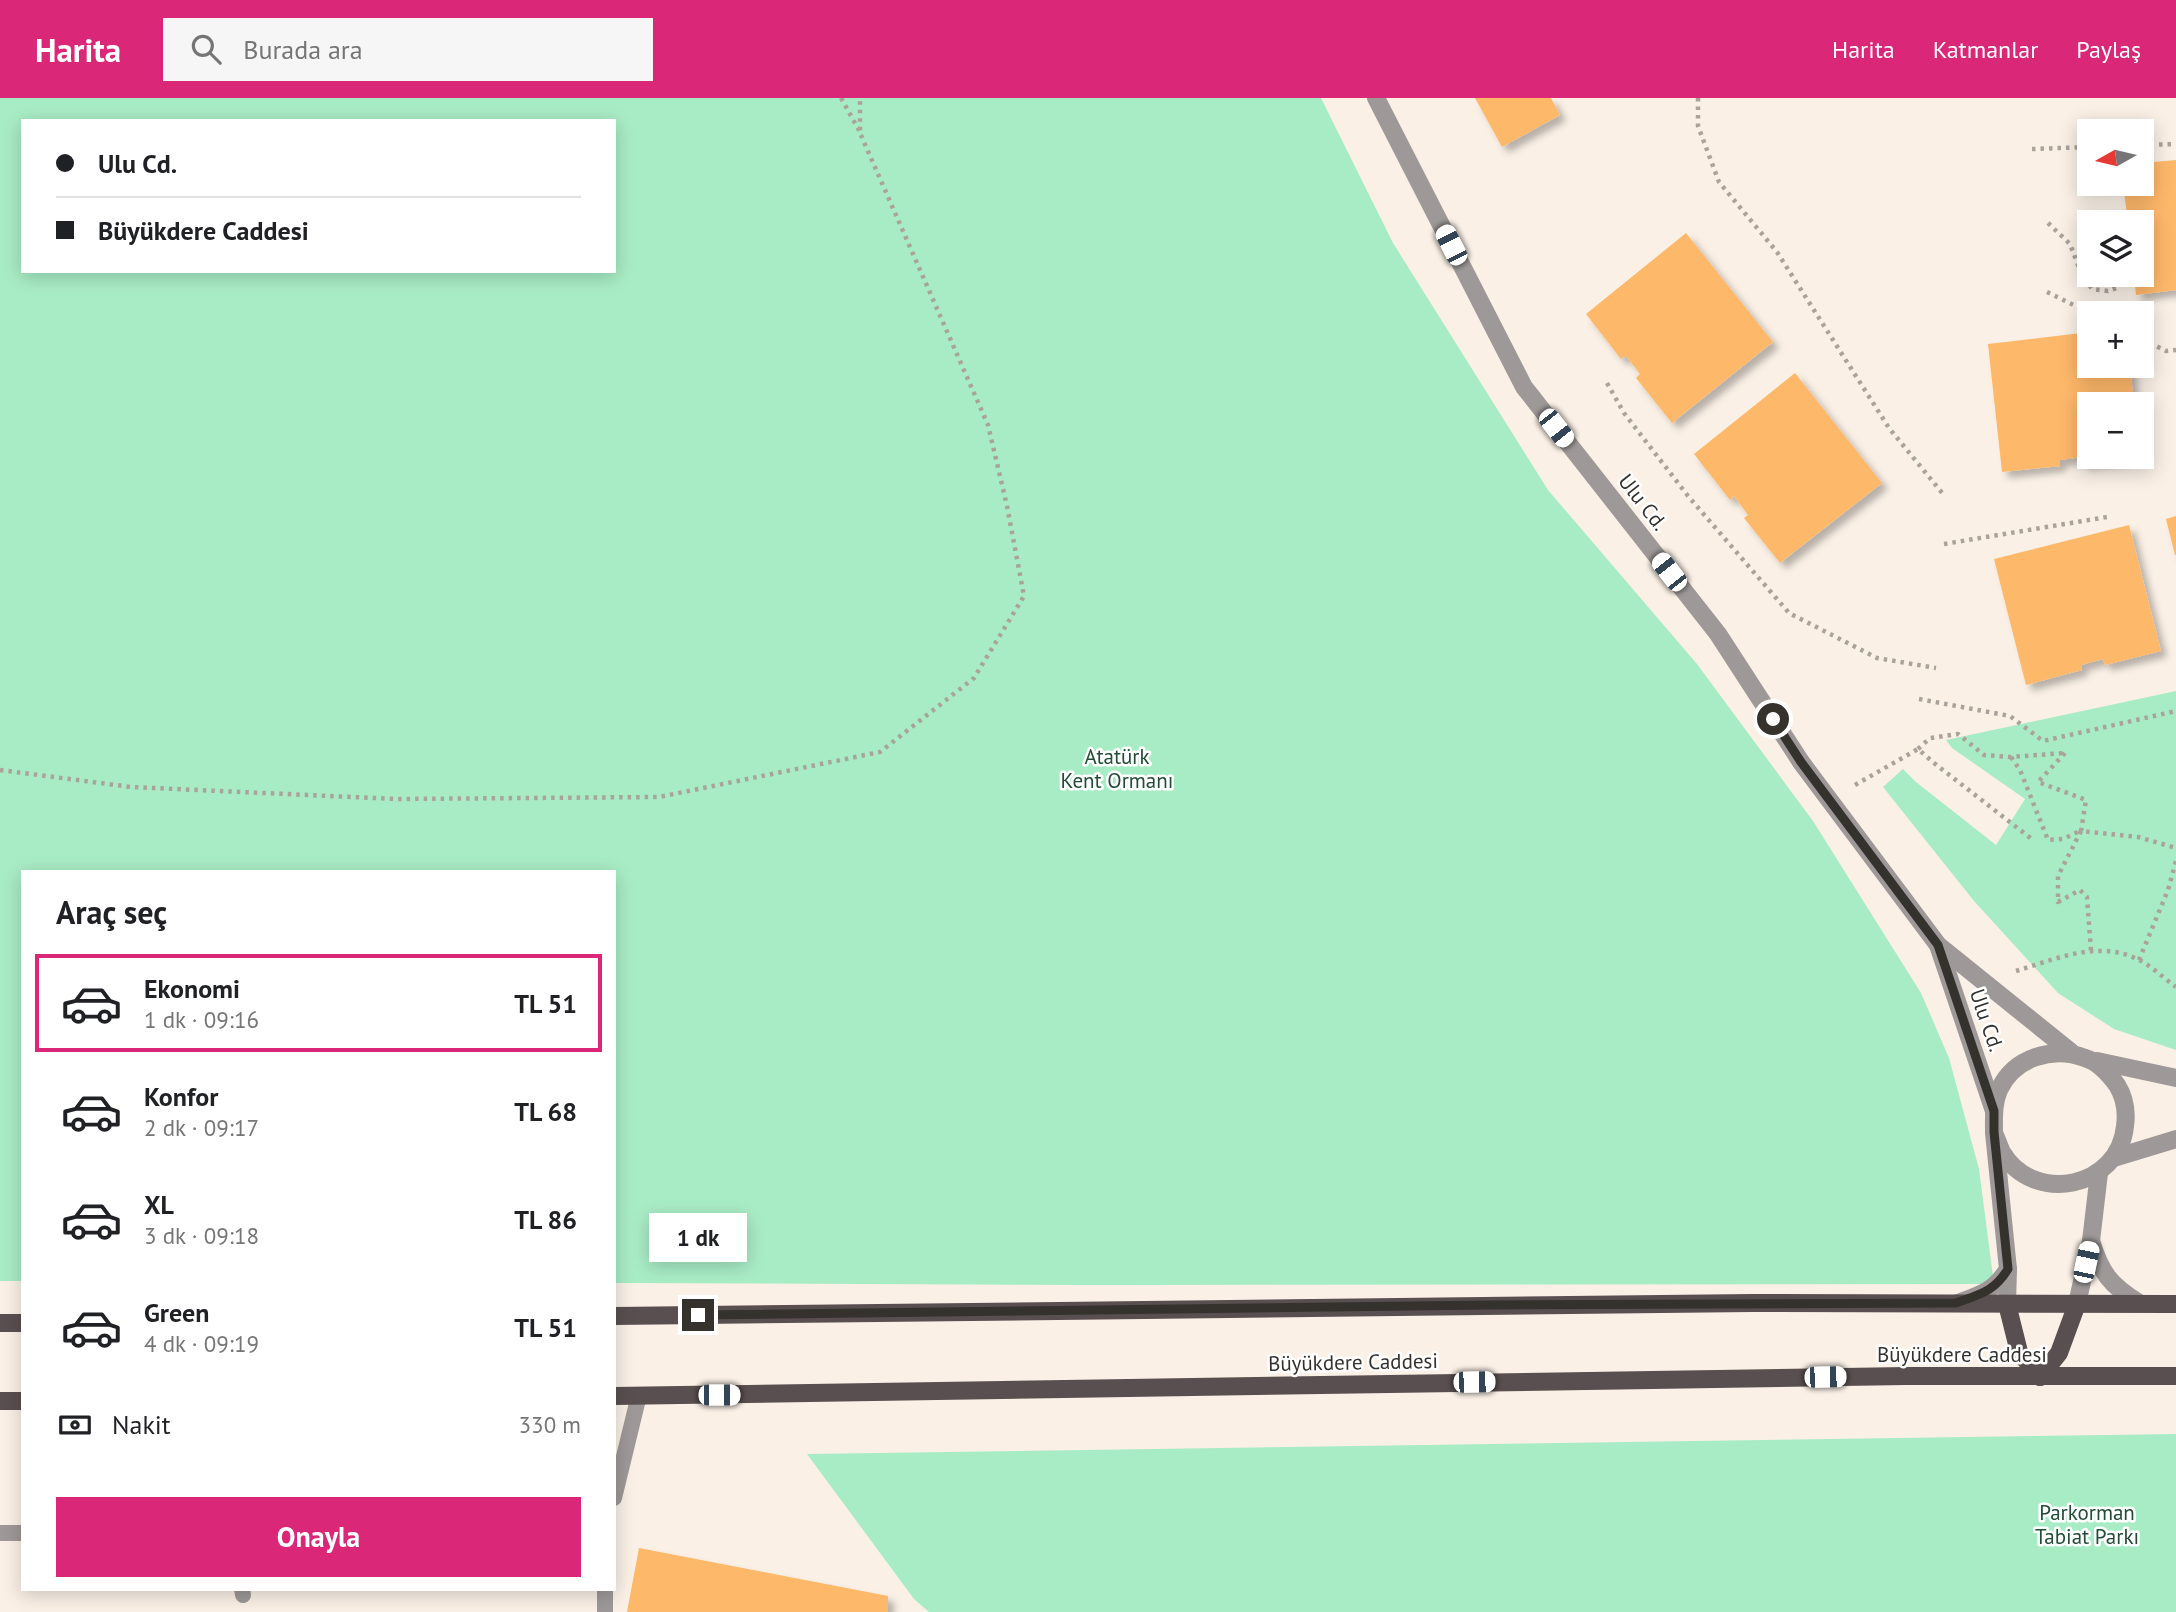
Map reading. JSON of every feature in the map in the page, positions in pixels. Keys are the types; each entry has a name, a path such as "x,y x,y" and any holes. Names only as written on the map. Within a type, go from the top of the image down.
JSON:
{"main road":[{"path":"2007,1304 2019,1352 2040,1377 2059,1353 2077,1304"},
{"path":"616,1316 1489,1305 2176,1304"},
{"path":"0,1323 21,1323"},
{"name":"Büyükdere Caddesi","path":"616,1396 1851,1377 2176,1376"},
{"path":"0,1401 21,1401"}],"street":[{"name":"Ulu Cd.","path":"1376,98 1524,387 1718,634 1801,762 1938,945 2071,1052"},
{"name":"Ulu Cd.","path":"1938,945 1994,1111"},
{"path":"2007,1304 2008,1269 1994,1111 1999,1090 2012,1072 2029,1059 2050,1052 2071,1052 2092,1060 2176,1078"},
{"path":"1994,1132 2002,1153 2017,1170 2035,1181 2057,1186 2079,1183 2099,1173 2114,1158 2124,1137 2126,1114 2121,1093 2115,1083 2109,1074 2092,1060"},
{"path":"2114,1158 2176,1139"},
{"path":"2077,1304 2091,1241 2099,1173"},
{"path":"2091,1241 2099,1266 2114,1285 2139,1303"},
{"path":"1956,1303 1992,1289 2008,1269"}],"lane":[{"path":"616,1490 639,1395"},
{"path":"0,1533 21,1533"},
{"path":"605,1591 605,1612"}],"path":[{"path":"0,770 131,787 368,797 659,797 880,752 974,678 1024,596 1007,506 988,425 860,133 841,98"},
{"path":"860,98 860,133"},
{"path":"1698,98 1698,126 1719,182 1777,252 1889,428 1943,495"},
{"path":"2154,145 2176,144"},
{"path":"2032,149 2077,147"},
{"path":"2048,223 2070,244 2077,262"},
{"path":"2091,287 2108,291 2119,287"},
{"path":"2048,292 2077,306"},
{"path":"2154,345 2166,351 2176,350"},
{"path":"1607,383 1624,413 1688,496 1788,613 1877,658 1936,668"},
{"path":"1944,544 2107,517"},
{"path":"1919,699 2010,716 2043,741 2176,711"},
{"path":"1844,791 1880,773 1918,749 1930,738 1958,734 1984,755 2011,757 2065,753 2038,782 2086,800 2081,831 2058,876 2058,902 2080,890 2087,897 2091,951"},
{"path":"1918,749 2033,840"},
{"path":"2011,757 2020,770 2048,840 2063,839 2081,831 2138,837 2176,848"},
{"path":"2139,960 2168,890 2176,860"},
{"path":"1984,982 2076,952 2112,950 2139,960 2176,988"}],"green space":[{"name":"Atatürk Kent Ormanı","path":"0,98 1321,98 1393,243 1548,490 1697,664 1813,821 1921,993 1949,1058 1979,1169 1994,1284 616,1283 616,870 21,870 21,1281 0,1281"},
{"path":"2176,691 2176,1050 2114,1029 2058,993 1974,901 1883,787 1903,769 1996,845 2025,799 1952,748 1946,740"},
{"name":"Parkorman Tabiat Parkı","path":"2176,1434 2176,1612 929,1612 914,1599 807,1454"}],"building":[{"path":"1475,98 1551,98 1560,115 1502,147"},
{"path":"2176,160 2176,290 2136,295 2135,287 2154,287 2154,210 2126,210 2125,196 2154,196 2154,162"},
{"path":"1686,233 1773,342 1672,423 1636,378 1640,374 1626,356 1621,359 1586,314"},
{"path":"2077,334 2077,378 2131,378 2133,392 2077,392 2077,458 2060,460 2060,466 2002,472 1988,344"},
{"path":"1795,373 1882,483 1780,563 1744,518 1748,515 1734,496 1730,500 1694,454"},
{"path":"2176,516 2176,555 2175,555 2166,519"},
{"path":"2129,525 2161,651 2105,665 2103,659 2081,665 2082,670 2026,685 1994,559"},
{"path":"639,1548 888,1596 888,1612 627,1612"}],"route":[{"path":"698,1315 1489,1305 1956,1303 1992,1289 2008,1269 1994,1111 1938,945 1801,762 1773,719"}]}
